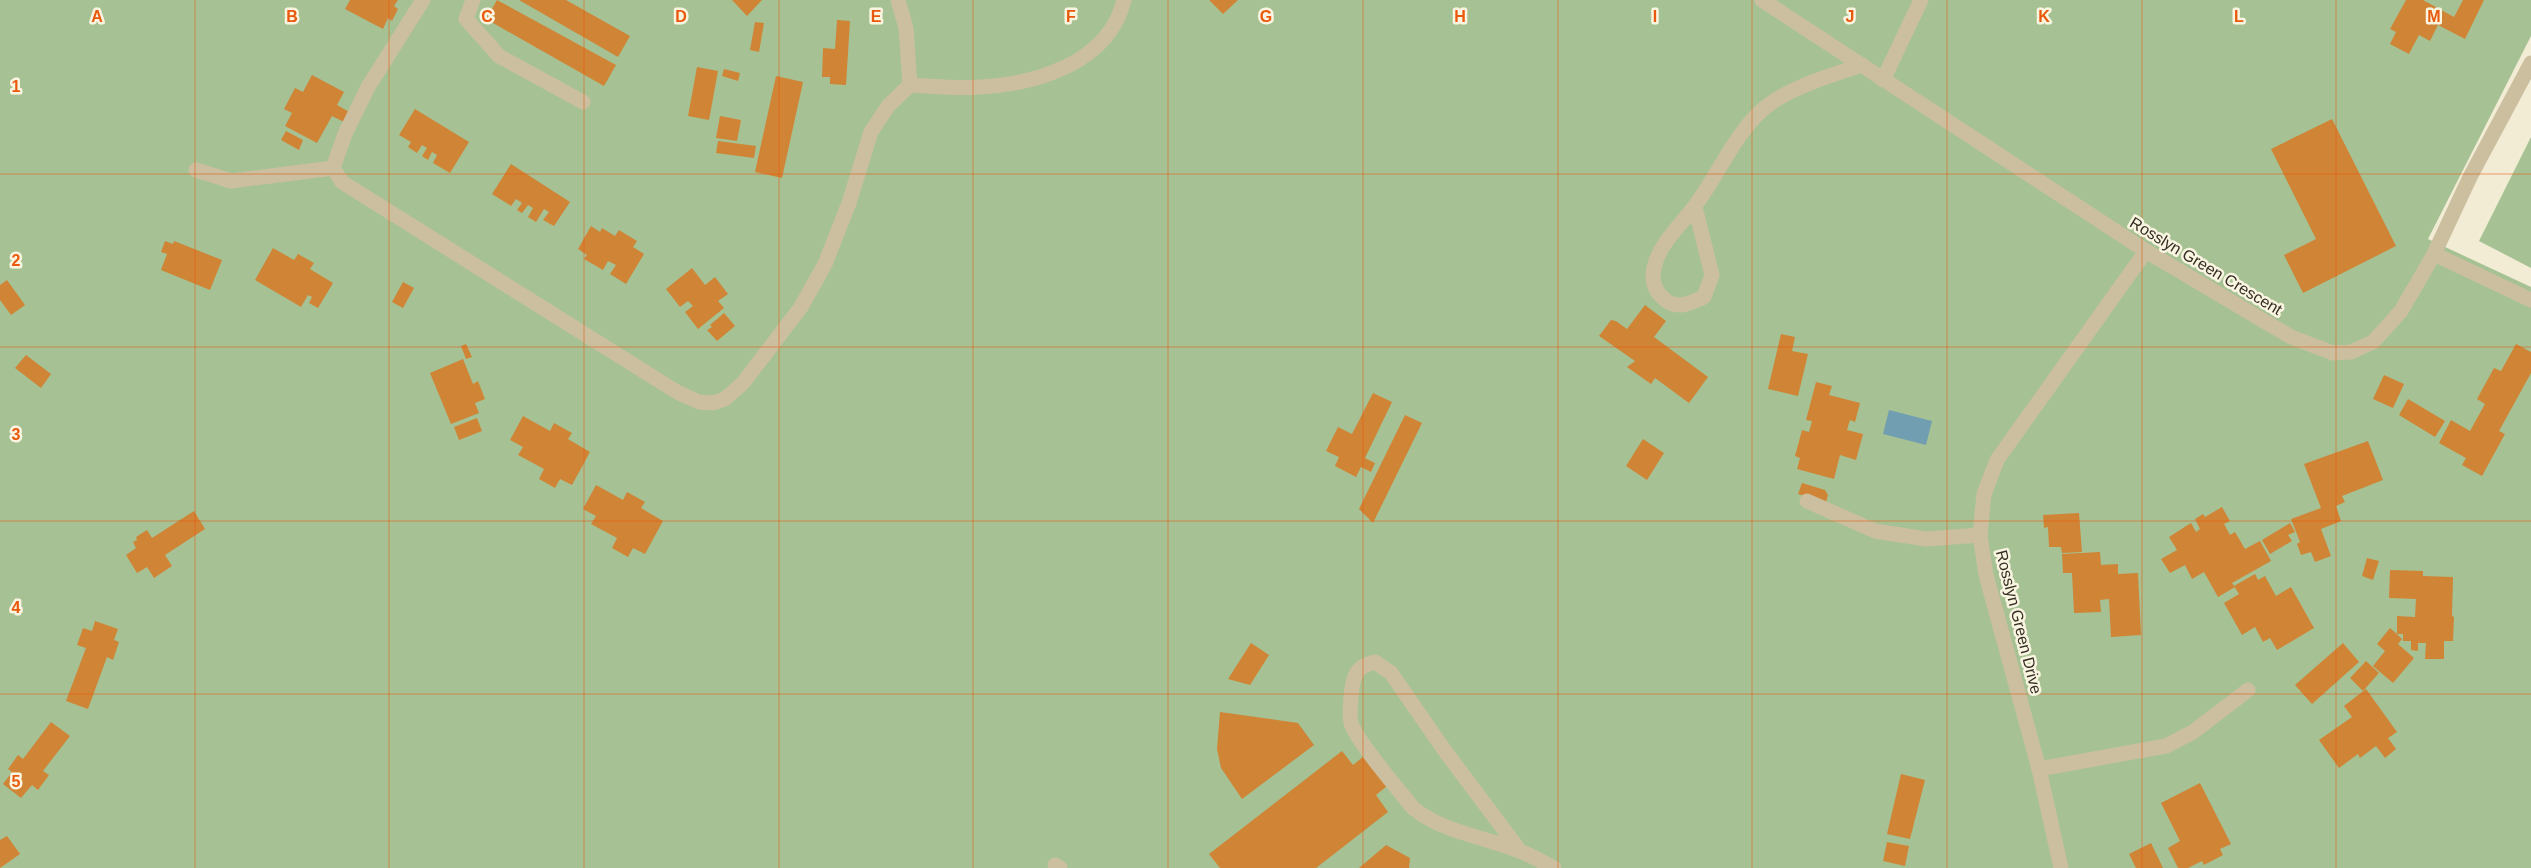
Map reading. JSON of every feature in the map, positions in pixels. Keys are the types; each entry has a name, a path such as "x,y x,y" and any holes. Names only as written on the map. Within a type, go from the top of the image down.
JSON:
{"street":[{"path":"333,168 345,134 368,87 423,0"},
{"path":"473,0 466,19 499,56 583,102"},
{"path":"898,0 906,28 910,85"},
{"path":"333,168 342,182 677,392 699,402 713,403 725,399 742,383 801,307 828,256 849,202 871,132 888,106 910,85 978,87 1007,84 1067,67 1092,52 1098,45 1109,32 1122,10 1124,0"},
{"name":"Rosslyn Green Crescent","path":"1762,0 2146,252 2290,337 2333,353 2351,352 2373,342 2401,311 2434,254 2470,177 2531,63"},
{"path":"1883,80 1921,0"},
{"path":"1695,206 1712,275 1704,297 1685,306 1667,302 1656,292 1652,278 1655,262 1669,237 1695,206 1740,134 1762,109 1804,84 1862,65"},
{"path":"196,170 214,178 230,181 333,168"},
{"name":"Rosslyn Green Drive","path":"2060,868 2039,769 1986,575 1980,535 1984,494 1997,460 2146,252"},
{"path":"2434,254 2531,300"},
{"path":"1807,501 1875,531 1926,539 1980,535"},
{"path":"1520,851 1445,751 1391,673 1375,662 1364,666 1356,673 1352,690 1351,723 1412,808 1421,814 1458,830 1520,851 1554,868"},
{"path":"2039,769 2166,746 2193,732 2248,690"}],"green space":[{"path":"0,0 2531,0 2531,36 2428,239 2531,287 2531,868 0,868"},
{"path":"2531,137 2531,268 2479,241"}],"water":[{"path":"1889,410 1932,421 1926,445 1883,434"}],"building":[{"path":"350,0 398,0 394,6 398,9 392,21 388,18 383,29 345,9"},
{"path":"497,0 616,65 604,86 486,19"},
{"path":"519,0 566,0 630,36 618,57"},
{"path":"732,0 762,0 747,16"},
{"path":"1209,0 1238,0 1223,14"},
{"path":"2406,0 2423,0 2454,17 2463,0 2484,0 2465,39 2438,25 2430,41 2419,35 2409,54 2390,44 2396,32 2390,29"},
{"path":"837,20 850,21 846,85 830,84 830,77 822,77 823,48 835,49"},
{"path":"755,22 764,23 759,52 750,50"},
{"path":"697,67 718,71 709,120 688,116"},
{"path":"724,69 740,73 738,81 722,76"},
{"path":"312,75 344,92 337,105 351,113 346,123 332,116 317,143 285,126 292,113 284,109 295,88 303,92"},
{"path":"776,76 803,82 782,178 755,172"},
{"path":"415,109 469,142 450,173 433,163 437,155 432,152 428,160 422,156 427,148 422,145 417,153 408,147 411,142 399,135"},
{"path":"720,116 741,120 737,141 716,138"},
{"path":"2332,119 2396,246 2303,293 2284,255 2316,239 2271,149"},
{"path":"286,131 303,140 299,150 281,140"},
{"path":"718,141 756,146 754,158 716,153"},
{"path":"511,164 570,202 554,226 543,220 549,212 544,209 536,222 528,217 533,208 528,205 522,213 517,210 522,203 516,199 511,206 492,194"},
{"path":"591,226 600,232 602,228 615,236 619,230 637,241 633,247 644,254 626,284 610,274 616,265 608,261 603,270 584,259 587,255 578,249"},
{"path":"165,241 173,244 174,241 222,260 210,290 161,270 167,254 161,252"},
{"path":"273,248 294,260 298,254 314,263 310,269 333,283 318,308 309,303 312,297 308,295 301,307 255,280"},
{"path":"692,268 705,285 715,277 728,294 718,301 724,308 698,329 685,312 693,306 688,301 680,307 666,289"},
{"path":"7,280 25,305 11,315 0,300 0,285"},
{"path":"403,282 414,288 403,308 392,302"},
{"path":"1645,305 1666,321 1654,337 1708,377 1689,403 1655,378 1651,384 1627,367 1635,361 1599,336 1611,320 1616,321 1627,329"},
{"path":"724,313 735,326 717,341 707,330"},
{"path":"1781,334 1795,337 1792,351 1808,354 1798,396 1768,389"},
{"path":"466,344 472,357 466,359 461,346"},
{"path":"2516,344 2531,352 2531,373 2499,431 2505,434 2482,476 2462,465 2466,458 2439,443 2451,420 2470,431 2485,404 2477,399 2494,368 2501,371"},
{"path":"26,355 51,374 41,388 15,368"},
{"path":"463,359 473,384 478,381 485,399 475,403 479,413 451,424 430,373"},
{"path":"2384,375 2404,384 2393,408 2373,399"},
{"path":"1816,382 1832,386 1829,395 1860,403 1855,422 1850,420 1847,430 1863,434 1856,460 1840,455 1834,479 1797,469 1800,458 1795,456 1802,430 1809,432 1812,421 1806,420"},
{"path":"1373,393 1392,402 1365,458 1375,463 1371,472 1361,467 1356,477 1335,466 1339,457 1326,451 1338,427 1352,434"},
{"path":"2408,399 2445,421 2435,437 2399,415"},
{"path":"1405,415 1422,423 1373,523 1359,509"},
{"path":"523,416 550,431 554,423 572,433 568,439 590,452 572,485 560,479 555,488 539,479 544,469 518,455 523,447 510,440"},
{"path":"477,418 482,431 459,440 454,427"},
{"path":"1643,439 1664,453 1647,480 1626,466"},
{"path":"2368,441 2383,480 2342,496 2345,502 2336,506 2341,521 2321,529 2331,556 2315,562 2311,552 2301,555 2297,544 2300,542 2291,519 2321,508 2304,464"},
{"path":"1802,483 1825,490 1828,495 1826,502 1798,494"},
{"path":"596,485 623,500 627,492 645,502 641,508 663,521 645,554 633,548 628,557 612,548 617,538 591,524 596,516 583,509"},
{"path":"2222,507 2230,521 2224,524 2230,535 2235,532 2245,549 2260,541 2271,561 2232,583 2235,587 2218,597 2204,572 2192,579 2185,565 2170,573 2161,559 2177,550 2169,537 2191,523 2196,532 2200,529 2195,519 2203,514 2205,517"},
{"path":"194,511 205,529 165,555 172,566 154,578 147,567 137,573 126,555 136,548 133,542 137,540 136,537 147,530 152,538"},
{"path":"2079,513 2082,552 2062,553 2061,547 2049,547 2048,527 2044,528 2043,515"},
{"path":"2290,523 2295,532 2288,535 2292,541 2270,554 2262,540"},
{"path":"2100,552 2101,565 2118,564 2118,574 2138,573 2141,635 2111,637 2109,599 2100,600 2101,612 2074,613 2072,573 2063,573 2062,554"},
{"path":"2367,558 2379,561 2373,580 2362,576"},
{"path":"2390,570 2423,571 2423,576 2453,577 2453,641 2444,641 2444,659 2425,659 2426,643 2418,643 2418,651 2411,650 2411,641 2403,641 2403,634 2397,634 2397,616 2415,617 2416,599 2389,598"},
{"path":"2255,574 2258,580 2265,576 2276,596 2291,587 2314,628 2277,650 2270,638 2263,642 2255,627 2242,635 2224,603 2239,594 2234,586"},
{"path":"95,621 118,629 114,640 119,642 113,660 107,657 88,709 66,701 86,648 77,645 83,628 92,631"},
{"path":"2390,628 2402,639 2398,644 2414,658 2393,683 2373,666 2385,651 2377,644"},
{"path":"1251,643 1269,655 1250,685 1228,679"},
{"path":"2343,643 2359,662 2312,704 2295,685"},
{"path":"2366,661 2379,673 2363,691 2350,678"},
{"path":"2366,689 2397,732 2388,738 2396,749 2385,758 2376,746 2360,758 2358,754 2339,768 2319,740 2352,717 2344,706"},
{"path":"1220,712 1298,723 1314,745 1242,799 1221,768 1217,749"},
{"path":"51,722 70,736 43,771 49,775 38,790 32,785 21,798 3,784 12,772 8,769 18,755 23,759"},
{"path":"1342,751 1353,765 1364,756 1387,786 1376,795 1388,812 1316,868 1220,868 1209,854"},
{"path":"1901,774 1925,780 1910,839 1887,834"},
{"path":"2200,783 2231,844 2220,849 2223,855 2204,865 2202,861 2188,868 2178,868 2168,848 2180,841 2161,803"},
{"path":"7,836 20,854 0,868 0,840"},
{"path":"1887,842 1909,846 1905,866 1883,861"},
{"path":"2151,843 2163,868 2136,868 2129,854"},
{"path":"1386,845 1410,858 1409,868 1359,868"}]}
